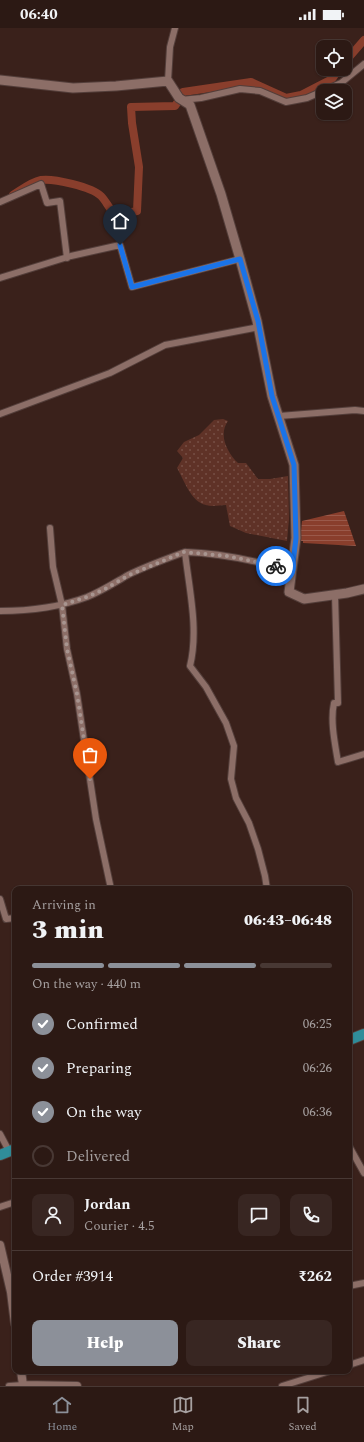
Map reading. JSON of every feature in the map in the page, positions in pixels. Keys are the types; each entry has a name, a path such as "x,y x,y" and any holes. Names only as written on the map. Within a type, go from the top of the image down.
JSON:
{"highway":[{"path":"352,1039 364,1034"}],"main road":[{"path":"0,80 73,88 168,81 180,99 190,105 240,259 258,327 272,396 294,465 296,538 289,592 304,600 364,589"}],"street":[{"path":"168,81 170,47 175,28"},
{"path":"339,84 364,64"},
{"path":"180,99 201,98 240,89 260,91 286,102 307,98 316,94"},
{"path":"0,202 41,184 47,203 60,201 69,257"},
{"path":"0,278 69,257 120,245 132,287 240,259"},
{"path":"0,414 110,374 165,345 258,327"},
{"path":"278,416 355,410 364,411"},
{"path":"50,528 53,567 62,605 67,649 77,694 96,819 110,886"},
{"path":"0,611 62,605 87,597 105,589 129,575 184,552 227,556 260,562 292,571"},
{"path":"184,552 193,619 193,651 190,666 206,687 226,723 234,746 231,779 236,798 249,823 258,849 267,886"},
{"path":"335,595 338,703 334,703 333,707 336,755 338,762 364,754"},
{"path":"0,899 6,919 12,918"},
{"path":"0,1134 8,1152"},
{"path":"352,1151 364,1173"},
{"path":"0,1207 12,1203"},
{"path":"0,1244 12,1300"},
{"path":"352,1285 364,1283"},
{"path":"352,1364 364,1360"},
{"path":"21,1374 23,1385"},
{"path":"282,1386 320,1374"},
{"path":"8,1386 77,1386"}],"shaded area":[{"path":"223,419 228,421 224,432 227,449 238,463 246,463 258,479 288,476 289,519 287,541 246,533 230,526 226,505 211,506 201,503 196,500 185,484 177,468 183,458 177,451 184,442 199,435 214,420"},
{"path":"344,511 356,546 303,543 303,541 300,541 302,521"}],"waterway":[{"path":"352,54 364,40"},
{"path":"182,95 183,92 251,82 286,98 301,95 332,79 334,76"},
{"path":"13,195 34,182 41,180 54,180 90,189 101,196 112,211 121,214 137,211 139,167 131,107 175,106 177,103"}],"way so far":[{"path":"90,779 77,694 67,649 62,605 87,597 105,589 129,575 184,552 227,556 276,566"}],"route":[{"path":"120,245 132,287 240,259 258,321 272,396 294,465 296,538 292,571 276,566"}]}
